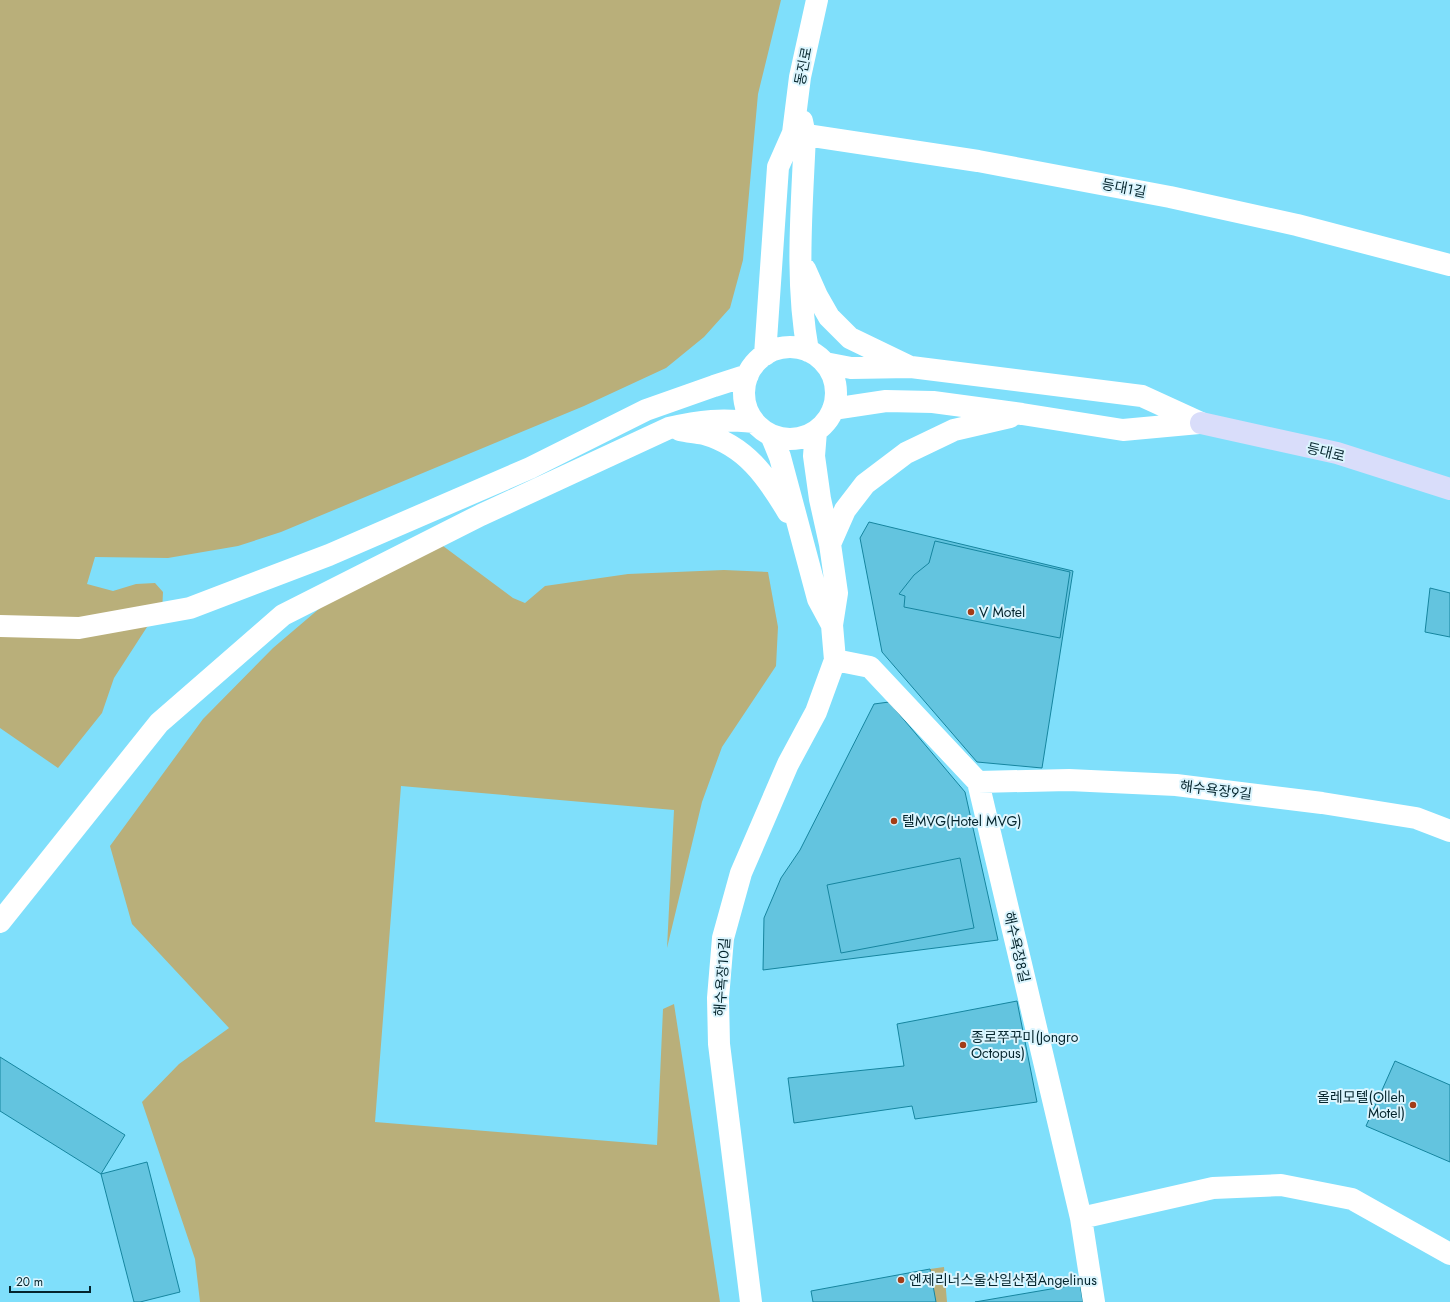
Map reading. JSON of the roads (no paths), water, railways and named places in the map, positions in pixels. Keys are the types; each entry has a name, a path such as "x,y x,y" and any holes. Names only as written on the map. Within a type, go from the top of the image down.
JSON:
{"main road":[{"name":"등대로","path":"1201,423 1336,453 1450,489"}],"street":[{"name":"동진로","path":"799,134 797,104 800,77 817,0"},
{"path":"799,134 800,257 804,332 817,357 829,369 835,381 836,395 833,409 827,421 816,431 799,439 789,440 764,432 754,422 747,410 744,389 748,375 755,364 765,355 779,349 786,348 794,348 817,357 851,368 911,367 1142,396 1201,423"},
{"path":"765,355 778,166 799,134"},
{"name":"등대1길","path":"799,134 978,161 1170,197 1297,225 1450,265"},
{"path":"800,257 817,296 829,317 850,338 911,367"},
{"path":"0,626 79,628 190,608 329,555 530,468 646,410 748,375"},
{"path":"833,409 886,401 932,402 1123,430 1201,423"},
{"path":"830,544 845,510 865,484 906,453 954,430 1022,414"},
{"path":"0,922 159,723 282,615 481,515 669,428 694,422 712,420 754,422"},
{"path":"669,428 704,434 732,446 758,468 775,490 801,533"},
{"path":"816,431 814,456 820,499 830,544 837,593 832,625"},
{"path":"771,435 780,457 818,599 832,625"},
{"name":"해수욕장10길","path":"751,1302 719,1044 718,998 723,938 741,873 788,764 816,712 835,660 832,625"},
{"name":"해수욕장8길","path":"835,660 870,667 978,782 1081,1218 1094,1302"},
{"name":"해수욕장9길","path":"978,782 1069,780 1176,785 1322,803 1416,818 1450,831"},
{"path":"1081,1218 1214,1188 1281,1185 1352,1199 1450,1254"}],"place":[{"name":"V Motel","path":"971,612"},
{"name":"텔MVG(Hotel MVG)","path":"894,821"},
{"name":"종로쭈꾸미(Jongro Octopus)","path":"963,1045"},
{"name":"올레모텔(Olleh Motel)","path":"1413,1105"},
{"name":"엔제리너스울산일산점Angelinus","path":"901,1280"}]}
